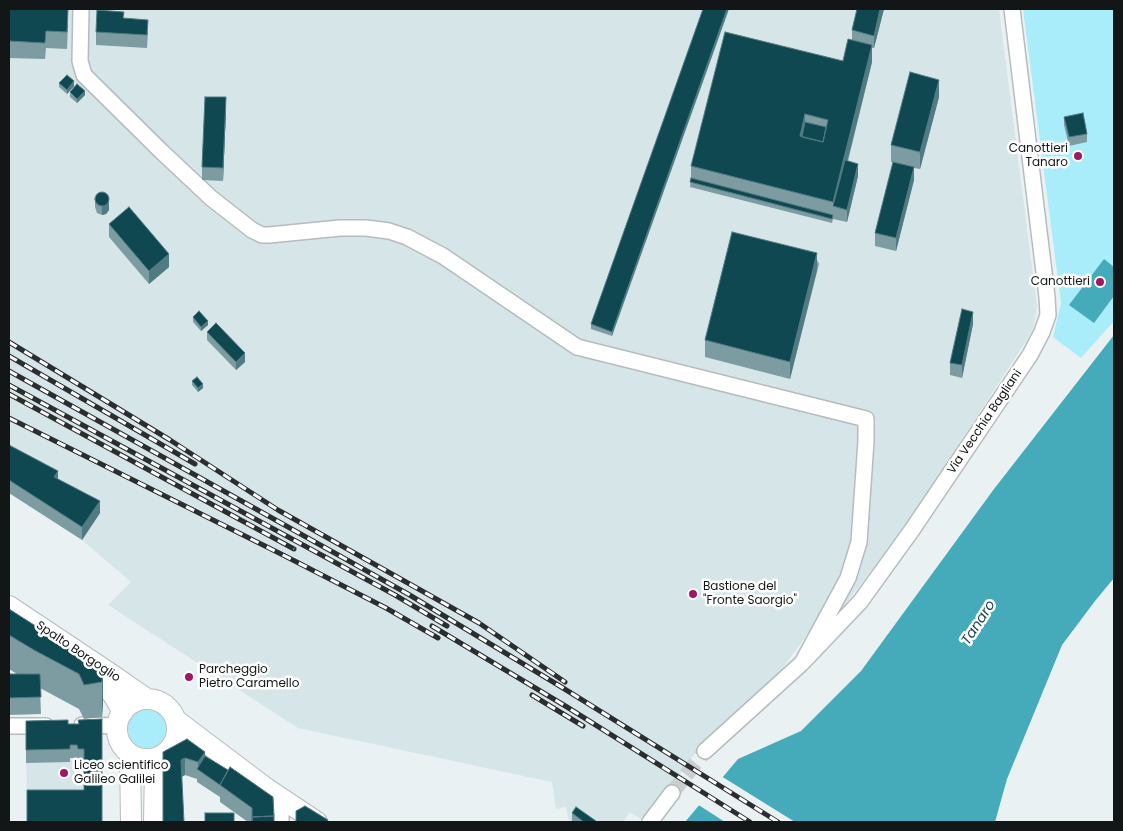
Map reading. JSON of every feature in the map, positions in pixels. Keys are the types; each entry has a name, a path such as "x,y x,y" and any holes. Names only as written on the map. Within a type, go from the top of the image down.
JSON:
{"main road":[{"name":"Spalto Borgoglio","path":"9,606 147,699 162,703 176,720 219,754"},
{"name":"Spalto Borgoglio","path":"9,626 106,688 116,698 120,719 120,741 130,754 131,822"},
{"path":"120,719 129,705 147,699"},
{"path":"154,822 154,767 176,738 176,720"},
{"path":"130,754 146,759 167,750 183,740 190,740 219,754 317,822"}],"street":[{"path":"82,9 80,61 84,75 211,198 252,230 262,235 269,235 340,228 366,228 408,237 426,245 443,256 577,347 866,419 859,542 848,578 802,663"},
{"name":"Via Vecchia Bagliani","path":"705,750 802,663 860,602 912,530 1030,355 1042,332 1048,315 1046,289 1012,9"},
{"path":"9,726 66,725 120,719"},
{"path":"650,822 672,793"},
{"path":"280,798 281,822"}],"shaded area":[{"path":"9,9 999,9 1037,306 1034,326 906,526 846,603 826,626 815,624 776,677 709,737 652,813 644,821 630,812 623,822 569,822 566,807 556,809 552,782 298,728 108,605 131,582 82,540 9,493"},
{"name":"Canottieri Tanaro","path":"1023,9 1114,9 1114,321 1081,358 1053,337 1061,303"},
{"path":"147,710 154,711 160,716 165,722 165,736 160,742 154,747 147,748 140,747 134,742 129,736 128,729 129,722 134,716 140,711"},
{"name":"Liceo scientifico Galileo Galilei","path":"68,733 78,737 102,822 27,822 26,734"}],"water":[{"name":"Canottieri","path":"1104,259 1114,267 1114,296 1094,323 1069,305"},
{"name":"Tanaro","path":"1114,335 1114,578 1062,645 1007,779 995,822 685,822 738,759 801,731 861,671 994,489"}],"pier":[{"path":"721,776 795,822 725,822 697,804"}],"building":[{"path":"9,9 68,9 67,32 46,31 45,43 9,41"},
{"path":"703,9 727,9 612,332 591,324"},
{"path":"857,9 880,9 874,36 852,30"},
{"path":"97,10 124,12 123,18 148,20 147,35 96,32"},
{"path":"725,32 843,61 848,39 872,45 833,202 691,166","holes":["805,114 828,120 823,142 800,136"]},
{"path":"910,72 939,80 920,152 891,145"},
{"path":"67,75 74,81 67,90 59,83"},
{"path":"77,84 85,91 77,99 70,92"},
{"path":"205,97 226,97 223,168 202,167"},
{"path":"1083,113 1087,134 1069,137 1064,117"},
{"path":"805,122 826,127 823,142 802,137"},
{"path":"845,160 858,164 847,210 833,206"},
{"path":"893,162 914,167 896,238 875,233"},
{"path":"691,178 833,215 832,219 690,182"},
{"path":"102,192 107,194 109,199 107,204 102,206 97,204 95,199 97,194"},
{"path":"129,207 169,254 149,271 109,224"},
{"path":"732,232 817,253 790,362 705,340"},
{"path":"962,309 973,312 962,365 950,363"},
{"path":"199,311 208,321 201,327 193,317"},
{"path":"216,323 245,353 236,362 207,332"},
{"path":"197,377 203,384 198,388 192,381"},
{"path":"9,445 58,471 54,477 100,501 82,527 9,480"},
{"path":"9,609 103,669 102,682 84,685 79,674 9,635"},
{"path":"9,674 40,674 41,697 9,698"},
{"name":"Liceo scientifico Galileo Galilei","path":"102,719 102,822 27,822 27,790 84,790 84,749 78,749 77,745 70,745 70,749 26,750 26,721 68,720 68,724 79,724 78,720"},
{"path":"187,739 205,752 198,762 185,758 181,760 184,822 163,822 163,752"},
{"path":"205,756 228,770 220,785 197,769"},
{"path":"230,767 273,797 274,816 252,817 252,808 220,785"},
{"path":"305,806 328,820 327,822 296,822 296,811"},
{"path":"576,807 596,821 584,822 572,813"},
{"path":"205,813 234,813 234,822 205,822"},
{"path":"274,816 274,822 252,822 252,817"}],"tunnel":[{"path":"672,793 705,751"}],"railway":[{"path":"9,342 170,440 278,510 479,623 565,682"},
{"path":"9,356 195,464"},
{"path":"9,371 408,594 778,822"},
{"path":"9,385 395,595 447,626"},
{"path":"9,394 294,549"},
{"path":"9,418 285,556 386,608 438,638"},
{"path":"432,626 567,707 750,822"},
{"path":"532,695 583,726"}],"place":[{"name":"Canottieri Tanaro","path":"1078,156"},
{"name":"Canottieri","path":"1100,282"},
{"name":"Bastione del \"Fronte Saorgio\"","path":"693,594"},
{"name":"Parcheggio Pietro Caramello","path":"189,677"},
{"name":"Liceo scientifico Galileo Galilei","path":"64,773"}]}
